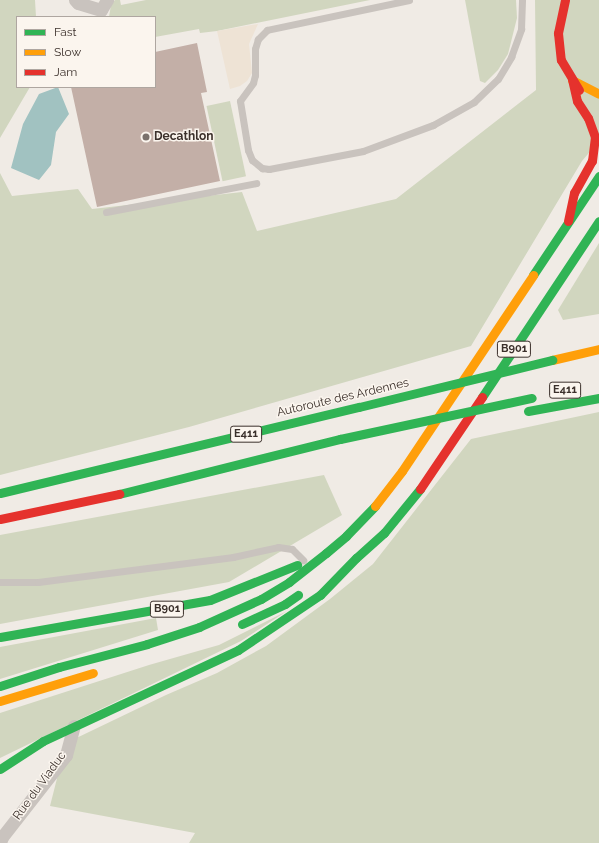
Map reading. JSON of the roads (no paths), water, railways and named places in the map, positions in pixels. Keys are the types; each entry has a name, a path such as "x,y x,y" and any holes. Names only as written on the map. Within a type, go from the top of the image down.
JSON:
{"main road":[{"path":"565,0 558,33 561,60 572,80 593,110"},
{"path":"572,80 599,94"},
{"path":"568,221 574,193 592,161 595,138 588,118 577,101 572,80"},
{"name":"B901","path":"0,686 59,667 148,644 200,627 250,606 289,582 346,536 375,506 402,471 599,176"},
{"name":"B901","path":"0,769 43,741 208,666 238,650 320,595 356,558 384,533 429,477 599,221"},
{"name":"Autoroute des Ardennes","path":"0,493 599,349"},
{"name":"E411","path":"0,519 154,486 340,439 535,397"},
{"path":"524,412 599,398"},
{"path":"411,437 474,423"},
{"path":"154,486 279,464"},
{"name":"B901","path":"0,637 210,600 326,553"},
{"name":"B901","path":"317,583 356,558"},
{"path":"231,628 285,604 305,591"},
{"path":"0,701 100,670"}],"street":[{"path":"76,0 78,3 104,9"},
{"name":"Rue du Viaduc","path":"0,843 2,837 66,755 74,726"}],"lane":[{"path":"409,0 267,30 258,39 255,49 255,75 253,83 240,101 248,150 252,160 262,168 269,168 363,151 433,125 474,102 498,79 511,58 521,29 522,0"},
{"path":"106,212 256,183"},
{"path":"0,582 38,582 233,557 278,547 292,549 305,562"}],"water":[{"path":"58,88 69,114 56,132 51,165 39,180 11,168 23,124 39,94"}],"place":[{"name":"Decathlon","path":"146,137"}]}
